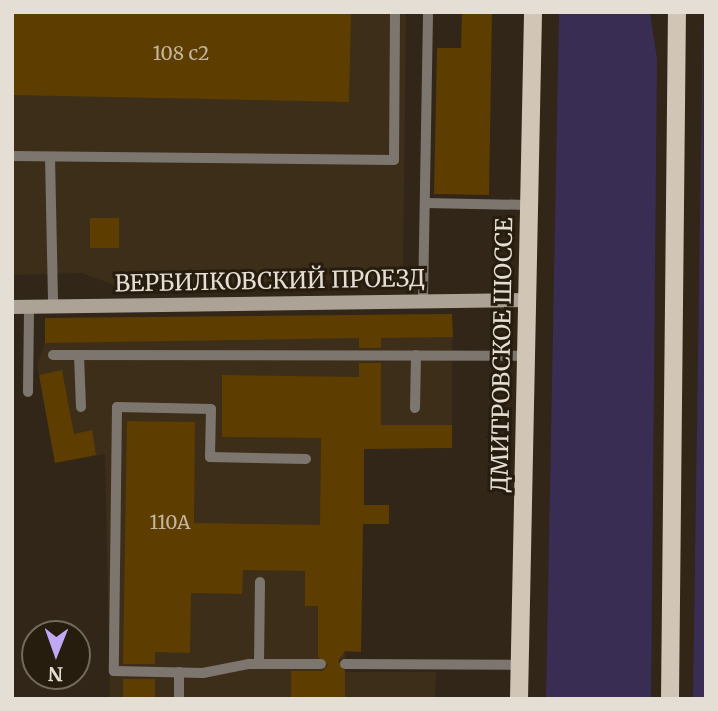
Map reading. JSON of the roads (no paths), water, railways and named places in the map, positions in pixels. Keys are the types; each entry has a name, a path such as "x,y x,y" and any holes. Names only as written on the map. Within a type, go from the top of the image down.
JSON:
{"main road":[{"name":"ДМИТРОВСКОЕ ШОССЕ","path":"519,699 533,12"},
{"path":"670,699 677,12"}],"street":[{"name":"ВЕРБИЛКОВСКИЙ ПРОЕЗД","path":"12,307 528,300"}],"lane":[{"path":"12,156 394,160 395,12"},
{"path":"423,301 428,12"},
{"path":"50,157 52,306"},
{"path":"425,203 529,205"},
{"path":"28,392 29,306"},
{"path":"52,355 526,356"},
{"path":"79,355 81,407"},
{"path":"415,408 416,355"},
{"path":"306,458 210,457 211,409 117,407 114,671 179,672 260,663 321,664"},
{"path":"260,582 260,663"},
{"path":"345,664 520,665"},
{"path":"179,672 179,699"}]}
